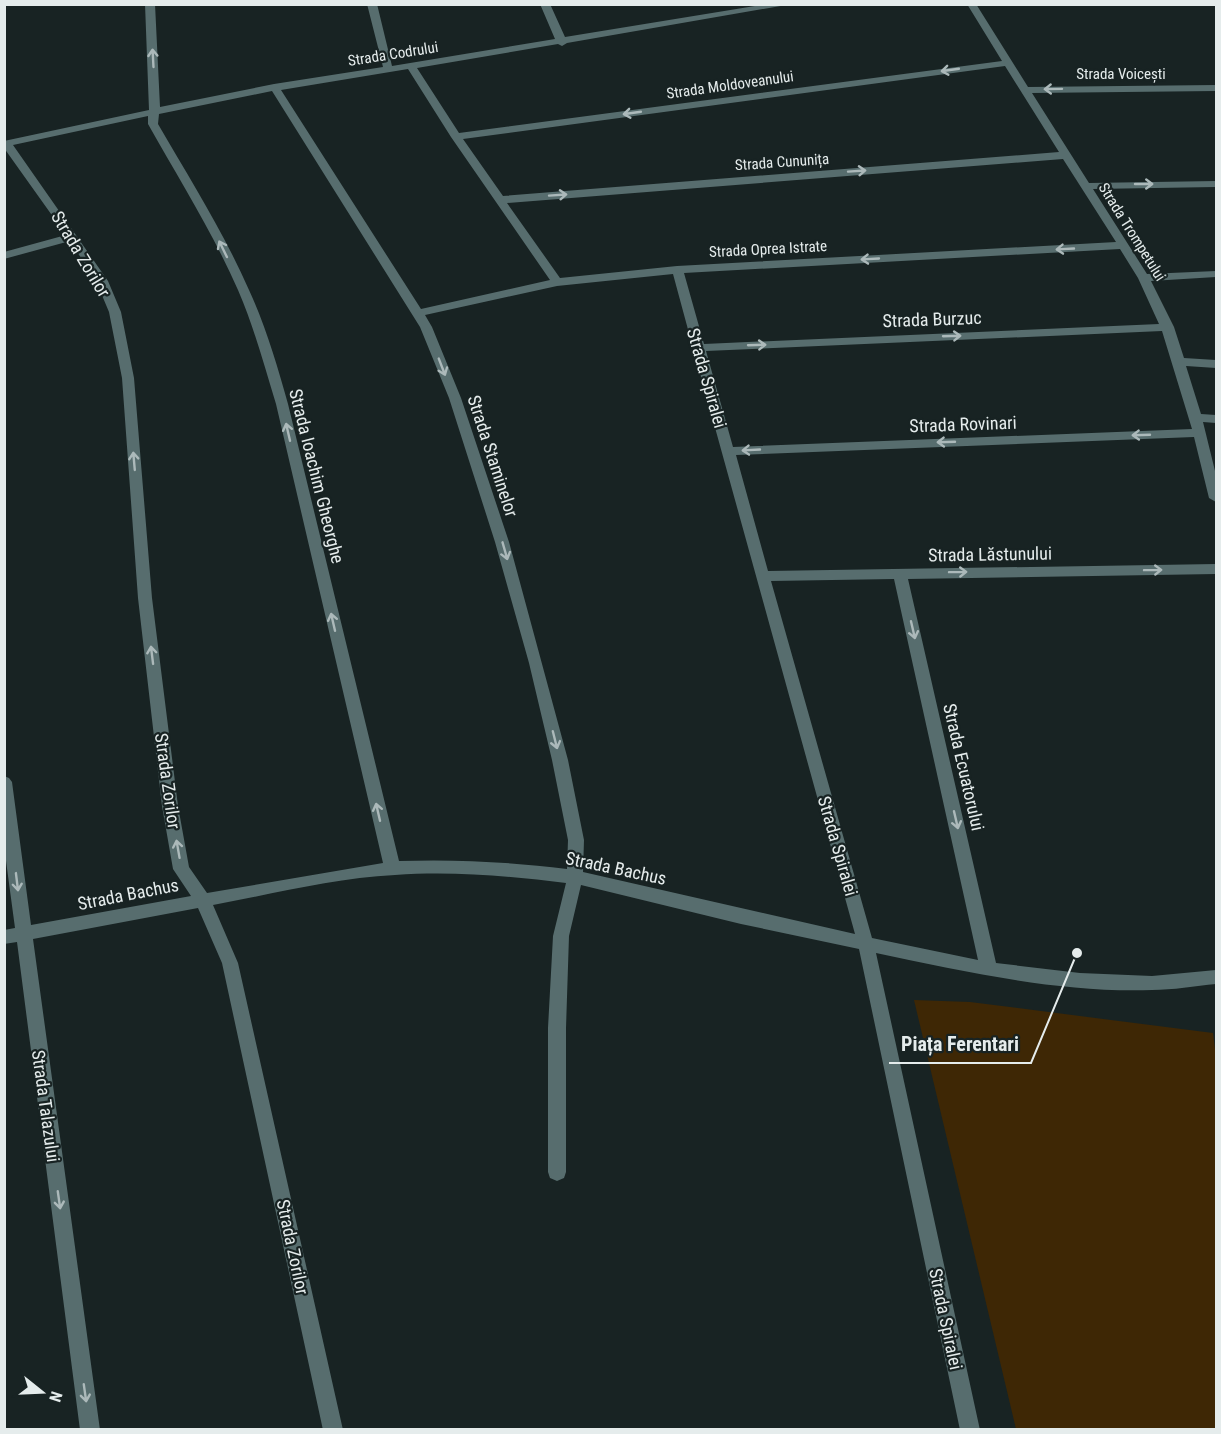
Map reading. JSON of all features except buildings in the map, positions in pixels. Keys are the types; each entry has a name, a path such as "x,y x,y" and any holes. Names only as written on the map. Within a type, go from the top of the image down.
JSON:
{"street":[{"path":"150,4 156,100 153,112"},
{"path":"372,4 388,69"},
{"path":"545,4 562,42"},
{"name":"Strada Codrului","path":"6,144 274,87 562,42 734,9 788,4"},
{"name":"Strada Trompetului","path":"971,4 1144,278 1168,327 1181,362 1216,498"},
{"name":"Strada Moldoveanului","path":"456,137 1008,63"},
{"path":"411,66 456,137 557,282"},
{"name":"Strada Staminelor","path":"274,87 418,313 455,398 502,542 536,663 576,840 575,876 561,936 557,1028 557,1172"},
{"name":"Strada Voicești","path":"1025,90 1216,88"},
{"name":"Strada Ioachim Gheorghe","path":"153,112 153,124 217,236 262,336 282,404 393,868"},
{"name":"Strada Zorilor","path":"6,144 102,281 115,312 123,344 146,598 170,806 181,868 203,900 230,963 333,1430"},
{"name":"Strada Cununița","path":"500,200 1067,155"},
{"path":"1086,186 1216,184"},
{"path":"4,256 73,237"},
{"name":"Strada Oprea Istrate","path":"418,313 557,282 677,269 1123,245"},
{"name":"Strada Spiralei","path":"677,269 866,945 970,1430"},
{"path":"1144,278 1216,274"},
{"name":"Strada Burzuc","path":"699,348 1168,327"},
{"path":"1181,362 1216,364"},
{"path":"1196,418 1216,419"},
{"name":"Strada Rovinari","path":"728,452 1199,433"},
{"name":"Strada Lăstunului","path":"763,576 1216,569"},
{"name":"Strada Ecuatorului","path":"900,573 989,970"},
{"name":"Strada Talazului","path":"4,782 90,1430"},
{"name":"Strada Bachus","path":"4,937 334,876 393,868 447,866 510,869 575,876 866,945 989,970 1080,980 1152,983 1216,978"}],"shaded area":[{"path":"914,1000 970,1002 1213,1033 1216,1057 1216,1429 1016,1429"}],"place":[{"name":"Piața Ferentari","path":"1077,953"}]}
